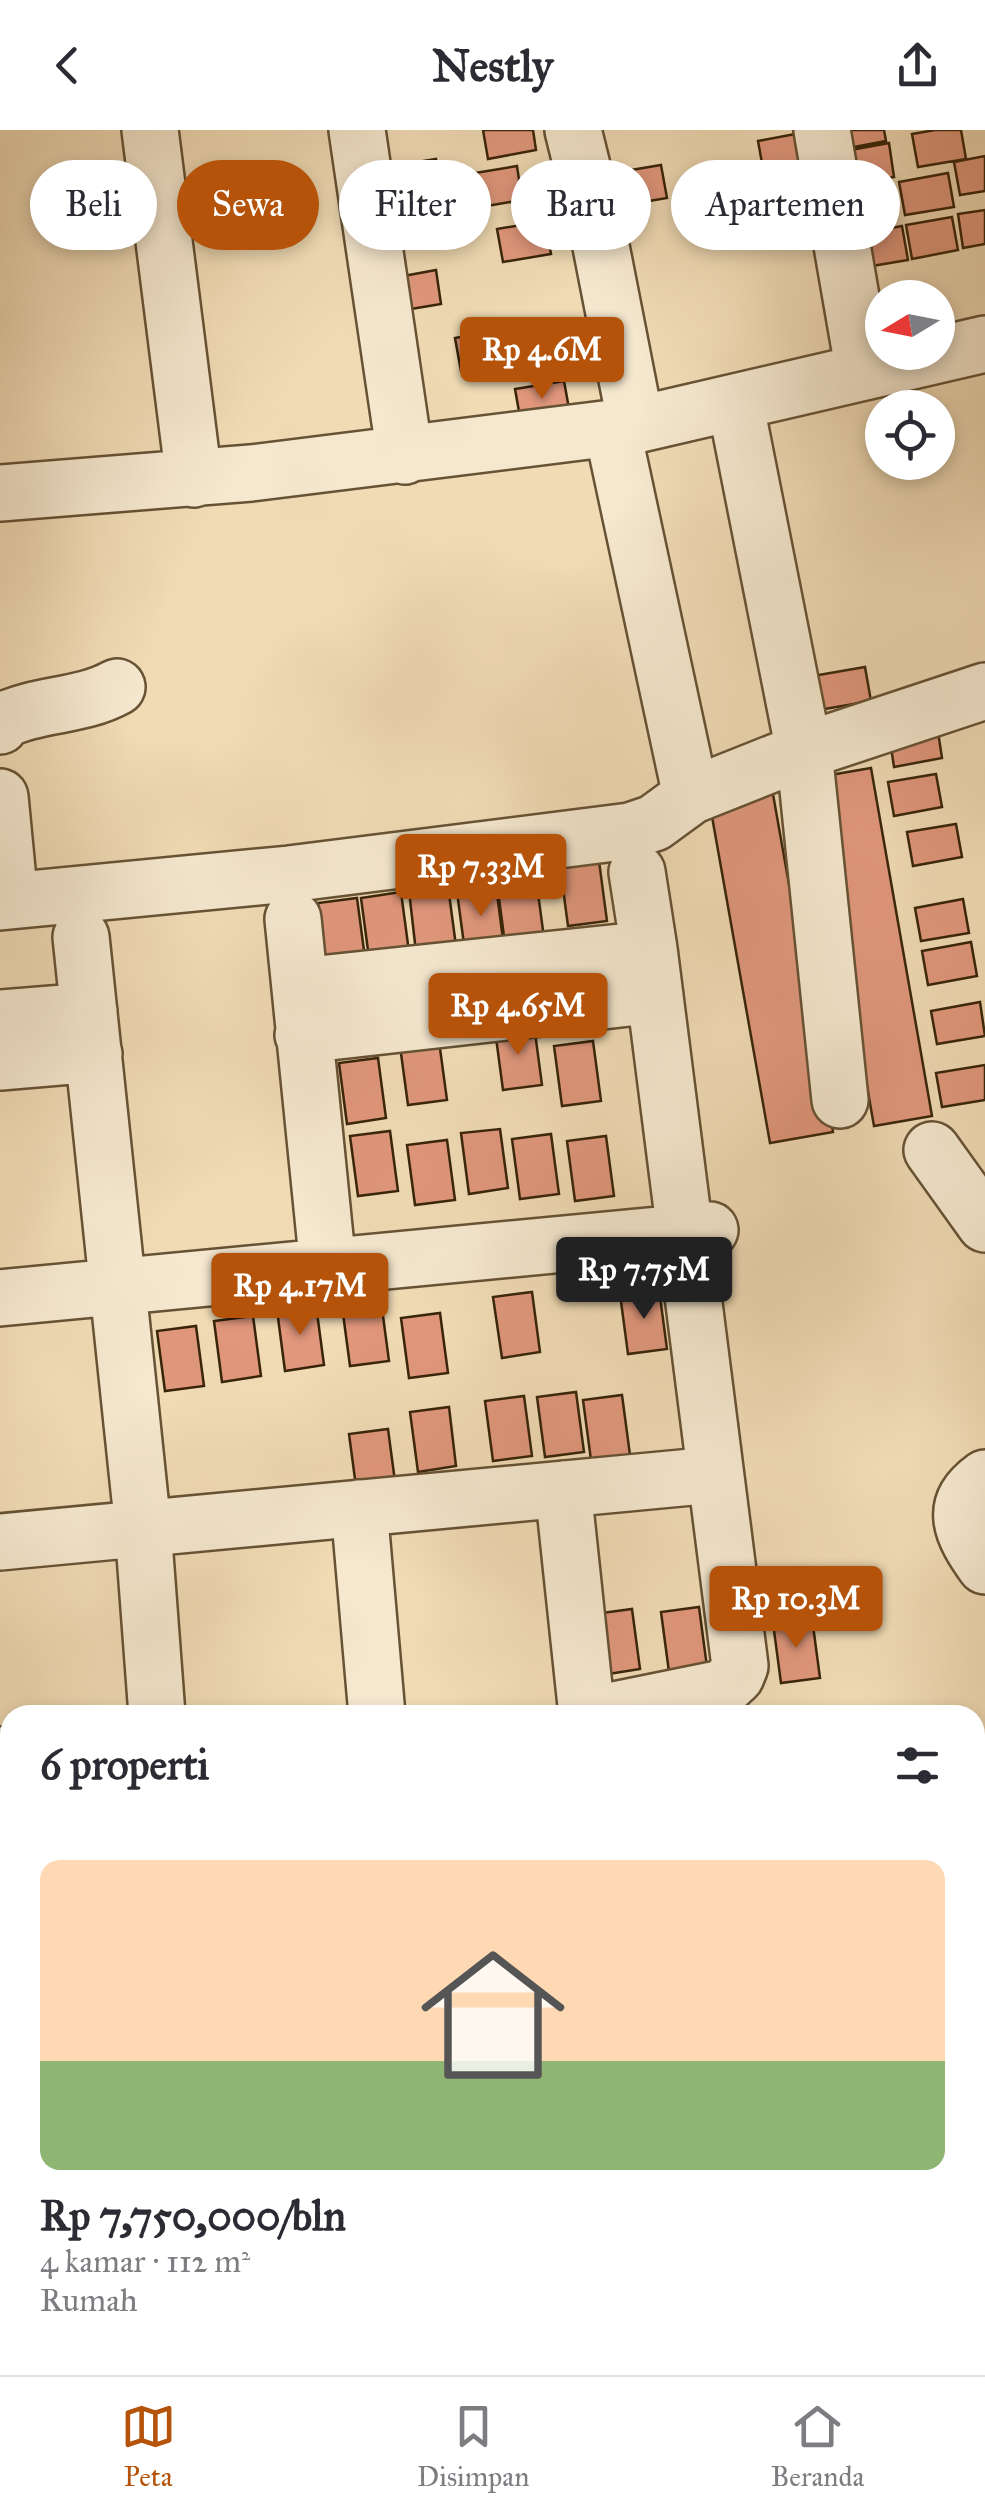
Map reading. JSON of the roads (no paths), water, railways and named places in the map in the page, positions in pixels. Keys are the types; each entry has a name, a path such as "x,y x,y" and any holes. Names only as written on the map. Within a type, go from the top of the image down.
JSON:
{"street":[{"path":"150,130 194,479"},
{"path":"357,130 406,456"},
{"path":"573,130 598,231 624,427 690,796"},
{"path":"822,130 864,372"},
{"path":"0,493 194,479 624,427 985,344"},
{"path":"735,402 804,751 840,1100"},
{"path":"0,726 20,712 96,698 117,687"},
{"path":"0,797 5,902 288,874 630,831 654,823 690,796 804,751 985,691"},
{"path":"636,872 697,1231 714,1475 740,1666 723,1688 638,1705"},
{"path":"293,918 328,1267"},
{"path":"81,937 144,1528 156,1705"},
{"path":"302,1010 652,972"},
{"path":"0,1018 91,1032"},
{"path":"0,1062 91,1032"},
{"path":"932,1150 982,1213"},
{"path":"0,1298 697,1231"},
{"path":"0,1542 714,1475"},
{"path":"985,1478 967,1495 961,1522 963,1535 985,1566"},
{"path":"563,1490 587,1705"},
{"path":"359,1508 376,1705"}]}
